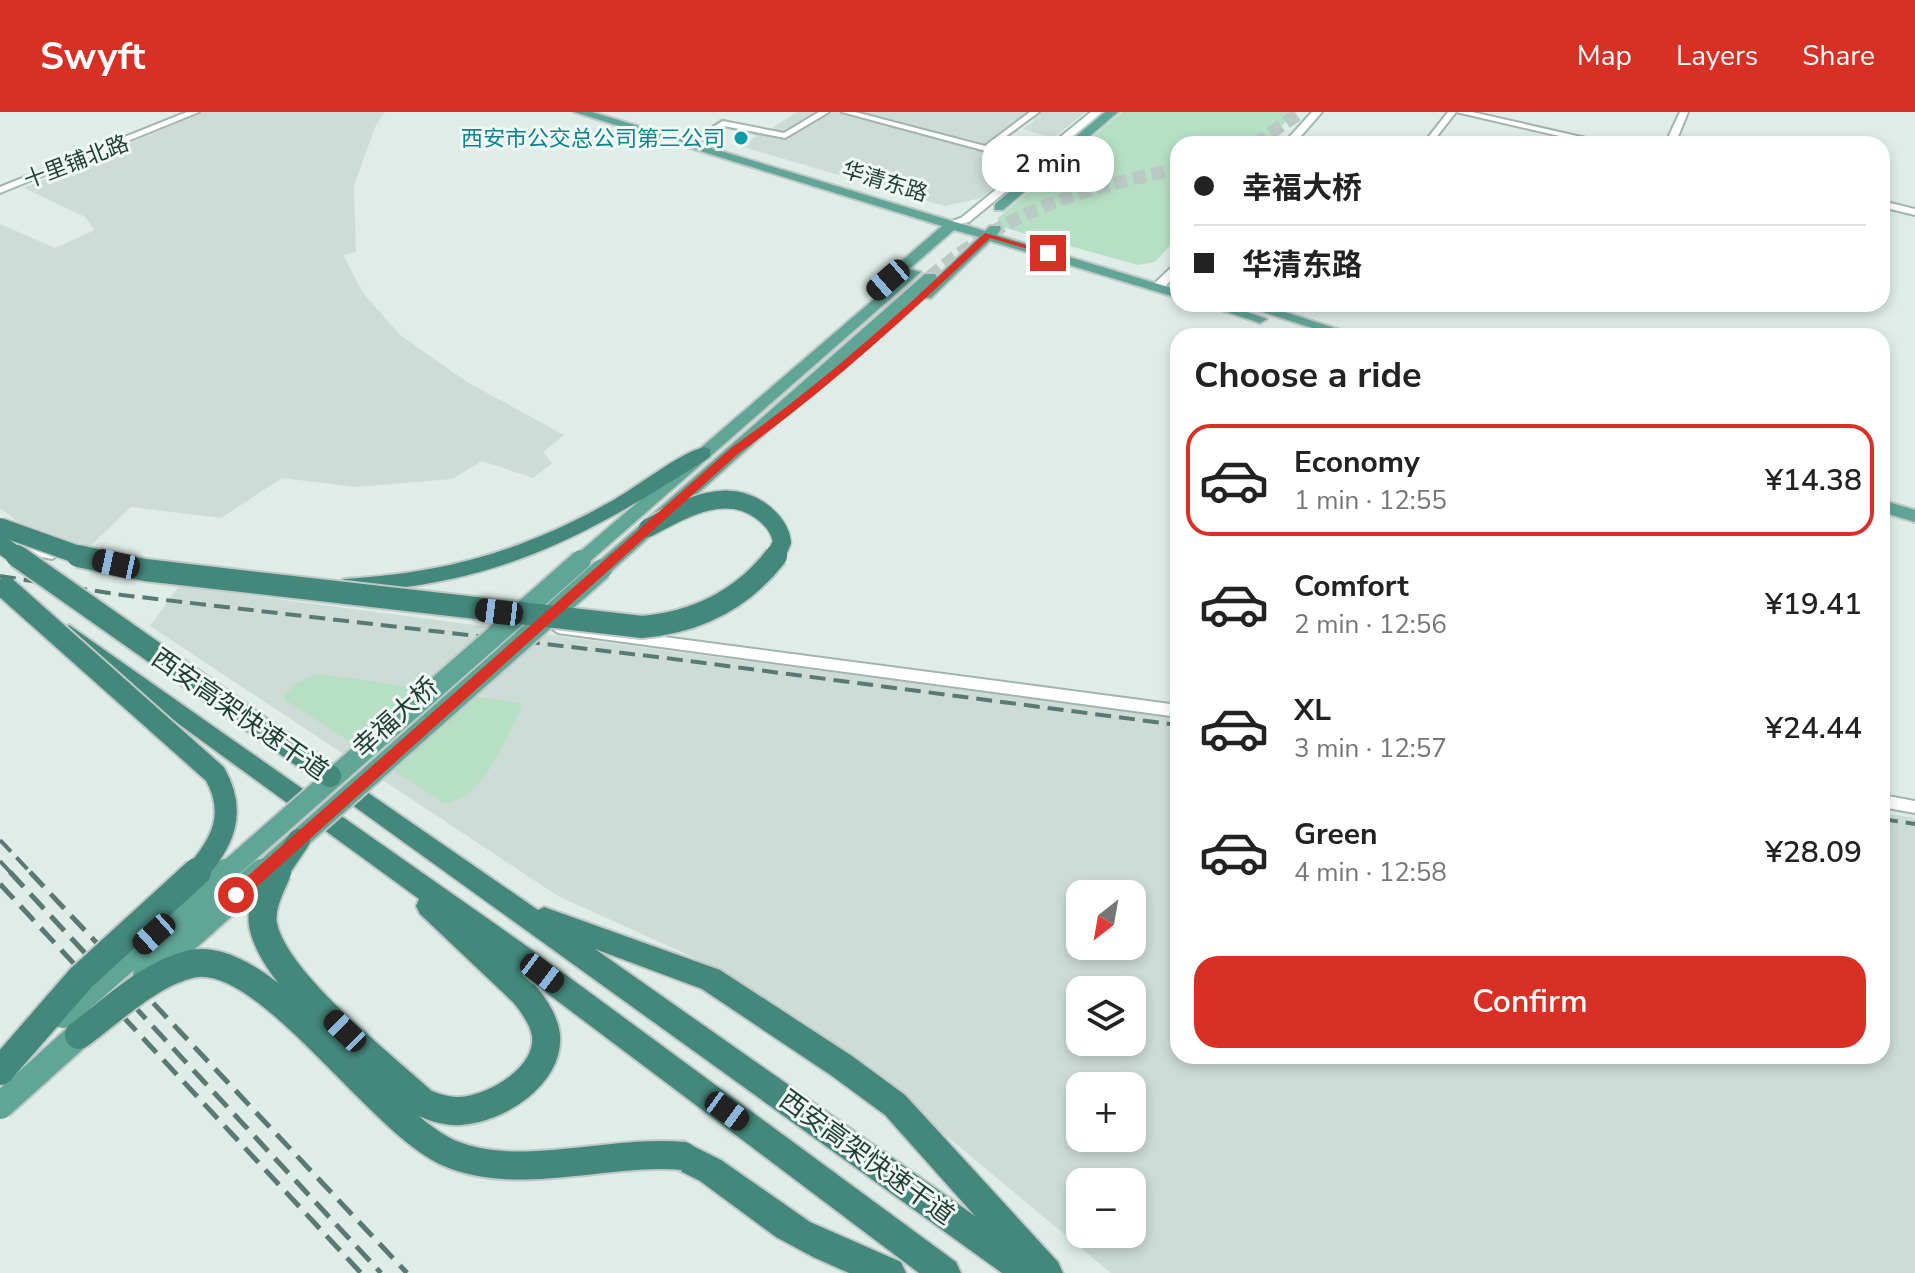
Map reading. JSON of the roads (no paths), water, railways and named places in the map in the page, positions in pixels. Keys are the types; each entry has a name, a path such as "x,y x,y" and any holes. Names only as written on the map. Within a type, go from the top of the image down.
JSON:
{"highway":[{"path":"286,587 423,582 518,558 584,527 704,453"},
{"path":"0,527 34,543 95,560 286,587 617,626 668,626 706,615 740,594 774,558 782,542 781,534 765,513 736,499 707,500 648,528"},
{"name":"西安高架快速干道","path":"0,544 525,912 1029,1273"},
{"path":"0,1071 92,968 199,866 219,842 227,818 219,779 195,752 3,586"},
{"name":"西安高架快速干道","path":"3,586 364,844 945,1273"},
{"path":"299,840 276,873 263,907 263,924 273,956 305,993 424,1103 442,1112 471,1112 493,1103 521,1083 539,1060 546,1038 541,1017 526,996 364,844"},
{"path":"525,912 711,979 842,1066 895,1105 1047,1273"},
{"path":"79,1035 161,978 195,963 213,962 254,982 287,1009 382,1103 414,1131 446,1152 478,1162 526,1166 648,1154 683,1156 717,1173 757,1206 812,1241 890,1273"}],"main road":[{"name":"华清东路","path":"580,112 959,222"},
{"path":"806,358 959,222 1097,112"},
{"path":"999,207 1112,112"},
{"path":"1295,136 1317,112"},
{"name":"华清东路","path":"603,113 1167,284"},
{"path":"735,451 786,414 883,334 991,232"},
{"path":"806,358 914,272"},
{"name":"幸福大桥","path":"0,1106 930,277"},
{"path":"1236,312 1290,328"},
{"path":"1272,312 1325,328"},
{"name":"幸福大桥","path":"0,1071 774,393 806,358"},
{"path":"1890,499 1915,507"},
{"path":"1890,508 1915,516"}],"street":[{"name":"十里铺北路","path":"0,189 186,112"},
{"name":"十里铺北路","path":"0,189 195,112"},
{"path":"694,141 723,123 785,136 825,112"},
{"path":"846,112 986,149 1035,112"},
{"path":"1433,136 1452,112"},
{"path":"1460,112 1570,136"},
{"path":"1674,136 1684,112"},
{"path":"1890,206 1915,212"},
{"path":"0,544 52,555"},
{"path":"415,608 1170,710"},
{"path":"1890,802 1915,807"}],"tunnel":[{"path":"1266,136 1301,112"},
{"path":"930,277 989,234 1046,205 1108,185 1170,171"}],"railway":[{"path":"0,576 122,595 666,658 1170,724"},
{"path":"1890,820 1915,824"},
{"path":"0,840 32,874"},
{"path":"0,861 12,874"},
{"path":"10,872 381,1273"},
{"path":"30,872 407,1273"},
{"path":"0,884 361,1273"}],"place":[{"name":"西安市公交总公司第三公司","path":"741,138"}]}
